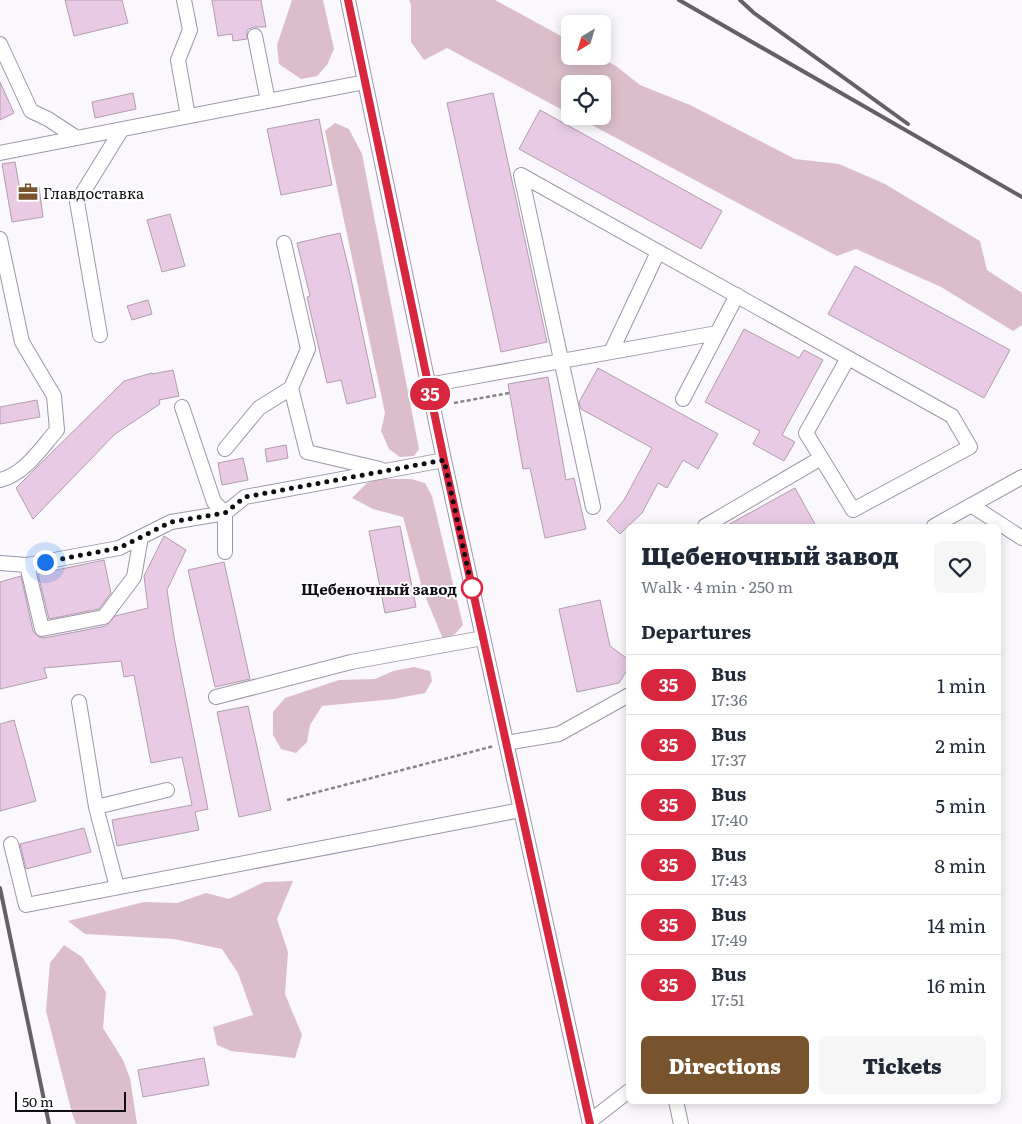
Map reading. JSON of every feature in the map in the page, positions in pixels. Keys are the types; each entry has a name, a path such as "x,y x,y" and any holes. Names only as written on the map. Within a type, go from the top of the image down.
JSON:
{"street":[{"path":"184,0 190,30 178,60 188,116"},
{"path":"348,0 444,460 590,1123 626,1093"},
{"path":"255,36 268,101"},
{"path":"0,44 31,111 48,118 77,138"},
{"path":"0,153 365,82"},
{"path":"100,335 77,202 122,129"},
{"path":"593,507 522,175 952,416 970,447 853,510 806,433 848,358"},
{"path":"0,239 22,342 54,396 57,430 25,466 8,478 0,480"},
{"path":"225,449 259,408 291,388 308,349 284,243"},
{"path":"610,352 658,252"},
{"path":"683,399 737,296"},
{"path":"428,385 717,333"},
{"path":"291,388 307,452 386,471"},
{"path":"182,407 214,502 225,513 226,552"},
{"path":"708,524 821,458"},
{"path":"0,563 27,565 119,548 171,522 225,513 245,497 444,460"},
{"path":"938,524 1022,477"},
{"path":"972,505 1001,524"},
{"path":"1001,524 1022,538"},
{"path":"27,565 42,629 104,617 134,577 142,537"},
{"path":"216,698 351,662 483,638"},
{"path":"506,743 558,734 626,697"},
{"path":"79,702 96,807 117,887"},
{"path":"96,807 167,790"},
{"path":"11,844 26,905 521,810"},
{"path":"677,1104 681,1124"}],"path":[{"path":"454,403 509,393"},
{"path":"287,800 506,743"}],"shaded area":[{"path":"292,0 323,0 334,49 327,65 317,76 301,79 279,64 277,45"},
{"path":"409,0 495,0 561,36 561,65 611,65 611,63 640,85 690,105 795,159 839,164 885,184 980,241 987,270 1022,293 1022,325 1013,331 941,287 856,249 837,256 592,125 611,125 611,75 561,75 561,109 447,48 424,60 411,42 411,5"},
{"path":"335,123 349,129 362,154 419,449 414,456 400,457 389,449 381,431 385,413 325,131"},
{"path":"379,479 411,479 425,483 432,496 463,625 455,634 443,639 423,591 403,517 373,509 352,498 367,483"},
{"path":"414,667 430,671 432,681 425,693 394,699 322,706 310,725 307,742 296,753 281,749 273,735 273,712 285,698 339,680 375,679 393,671"},
{"path":"293,881 277,919 288,952 285,994 302,1035 295,1058 231,1051 217,1045 213,1027 253,1015 238,973 222,949 174,939 85,934 68,921 144,902 177,903 206,893 229,899 264,882"},
{"path":"64,945 82,957 106,992 103,1028 123,1060 130,1078 137,1124 76,1124 46,1011 50,963"}],"building":[{"path":"65,0 122,0 128,23 74,36"},
{"path":"212,0 261,0 266,27 254,27 247,30 247,39 233,41 232,34 218,36"},
{"path":"0,82 14,113 0,120"},
{"path":"133,93 136,109 95,118 92,102"},
{"path":"493,93 547,342 501,352 447,103"},
{"path":"540,110 561,122 561,125 567,125 722,211 701,249 519,149"},
{"path":"319,119 332,185 281,195 267,129"},
{"path":"15,162 20,190 39,187 43,217 12,222 2,164"},
{"path":"170,214 185,266 162,272 147,220"},
{"path":"340,233 376,397 347,404 341,380 327,383 307,297 310,296 297,243"},
{"path":"855,266 1010,350 984,398 828,314"},
{"path":"148,300 152,314 132,320 127,306"},
{"path":"744,329 799,358 804,350 823,360 782,435 795,442 784,461 753,444 760,431 705,402"},
{"path":"598,368 718,434 698,469 683,460 667,488 658,483 642,513 630,524 626,524 626,528 620,534 607,521 624,500 652,448 581,409 579,402"},
{"path":"173,370 179,396 159,400 160,404 115,434 33,519 16,488 124,381 152,373"},
{"path":"548,377 566,480 574,478 586,529 545,538 530,468 523,469 508,384"},
{"path":"37,400 40,417 0,424 0,407"},
{"path":"286,445 288,458 267,462 265,449"},
{"path":"243,458 248,480 222,485 218,463"},
{"path":"795,488 815,524 730,524"},
{"path":"400,526 416,607 385,613 369,531"},
{"path":"164,536 186,550 167,590 174,637 208,809 195,812 199,830 117,846 112,820 192,805 182,757 151,763 134,675 124,677 121,661 44,668 47,678 0,689 0,582 21,576 33,631 39,637 44,638 106,626 115,616 148,608 144,576"},
{"path":"104,560 111,593 99,609 49,619 38,574"},
{"path":"224,562 250,679 215,687 188,570"},
{"path":"600,600 610,646 626,658 626,672 619,683 577,692 559,609"},
{"path":"248,706 271,810 239,817 217,712"},
{"path":"14,720 36,801 0,811 0,724"},
{"path":"84,828 91,852 26,869 20,844"},
{"path":"204,1058 209,1085 143,1097 138,1070"}],"railway":[{"path":"679,0 1022,197"},
{"path":"740,0 754,13 908,124"},
{"path":"0,888 49,1124"}],"bus line":[{"name":"35","path":"348,0 444,460 590,1124"}],"place":[{"name":"Главдоставка","path":"28,192"},
{"name":"Щебеночный завод","path":"472,588"}],"route":[{"path":"45,562 119,548 171,522 225,513 245,497 444,460 472,588"}]}
